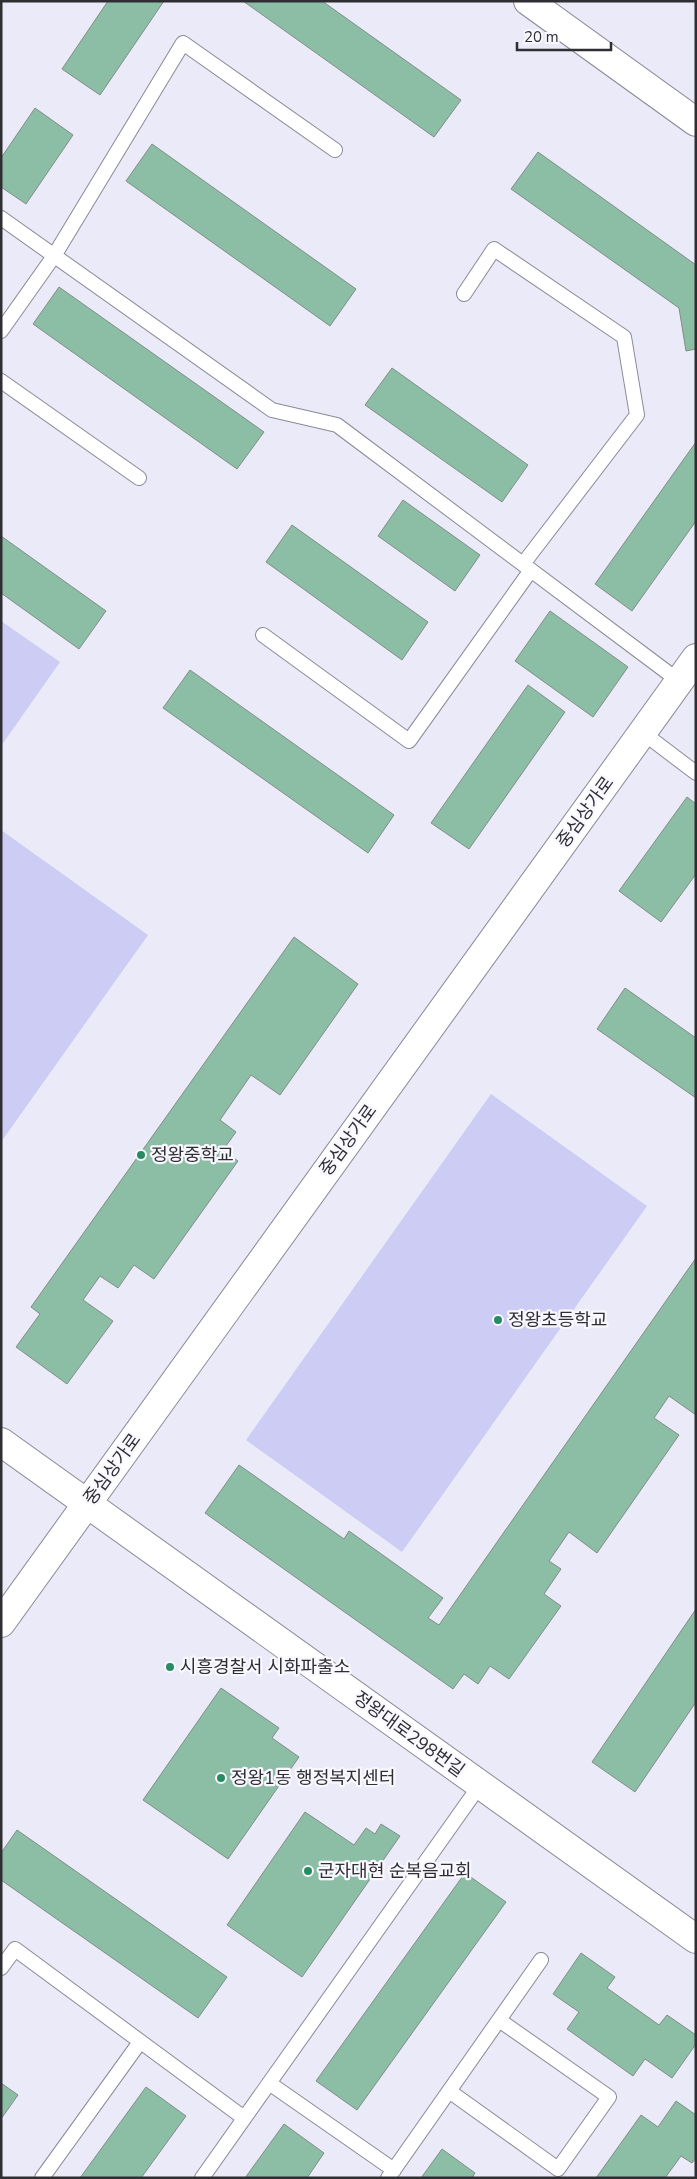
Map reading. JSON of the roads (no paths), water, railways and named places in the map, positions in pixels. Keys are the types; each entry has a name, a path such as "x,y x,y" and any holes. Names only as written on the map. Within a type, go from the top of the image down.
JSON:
{"street":[{"path":"528,1 696,122"},
{"name":"중심상가로","path":"1,1623 696,658"},
{"name":"정왕대로298번길","path":"1,1442 696,1939"}],"lane":[{"path":"1,331 54,256 184,43 335,150"},
{"path":"1,218 272,410 337,425 679,681"},
{"path":"263,635 409,740 527,567 637,415 624,337 494,249 464,294"},
{"path":"1,382 139,478"},
{"path":"642,732 696,772"},
{"path":"202,2178 480,1785"},
{"path":"1,1968 15,1949 244,2118"},
{"path":"269,2083 391,2174 541,1960"},
{"path":"449,2091 558,2169 609,2097 499,2020"},
{"path":"42,2178 140,2042"}],"place":[{"name":"정왕중학교","path":"141,1155"},
{"name":"정왕초등학교","path":"498,1320"},
{"name":"시흥경찰서 시화파출소","path":"170,1667"},
{"name":"정왕1동 행정복지센터","path":"221,1778"},
{"name":"군자대현 순복음교회","path":"308,1871"}]}
